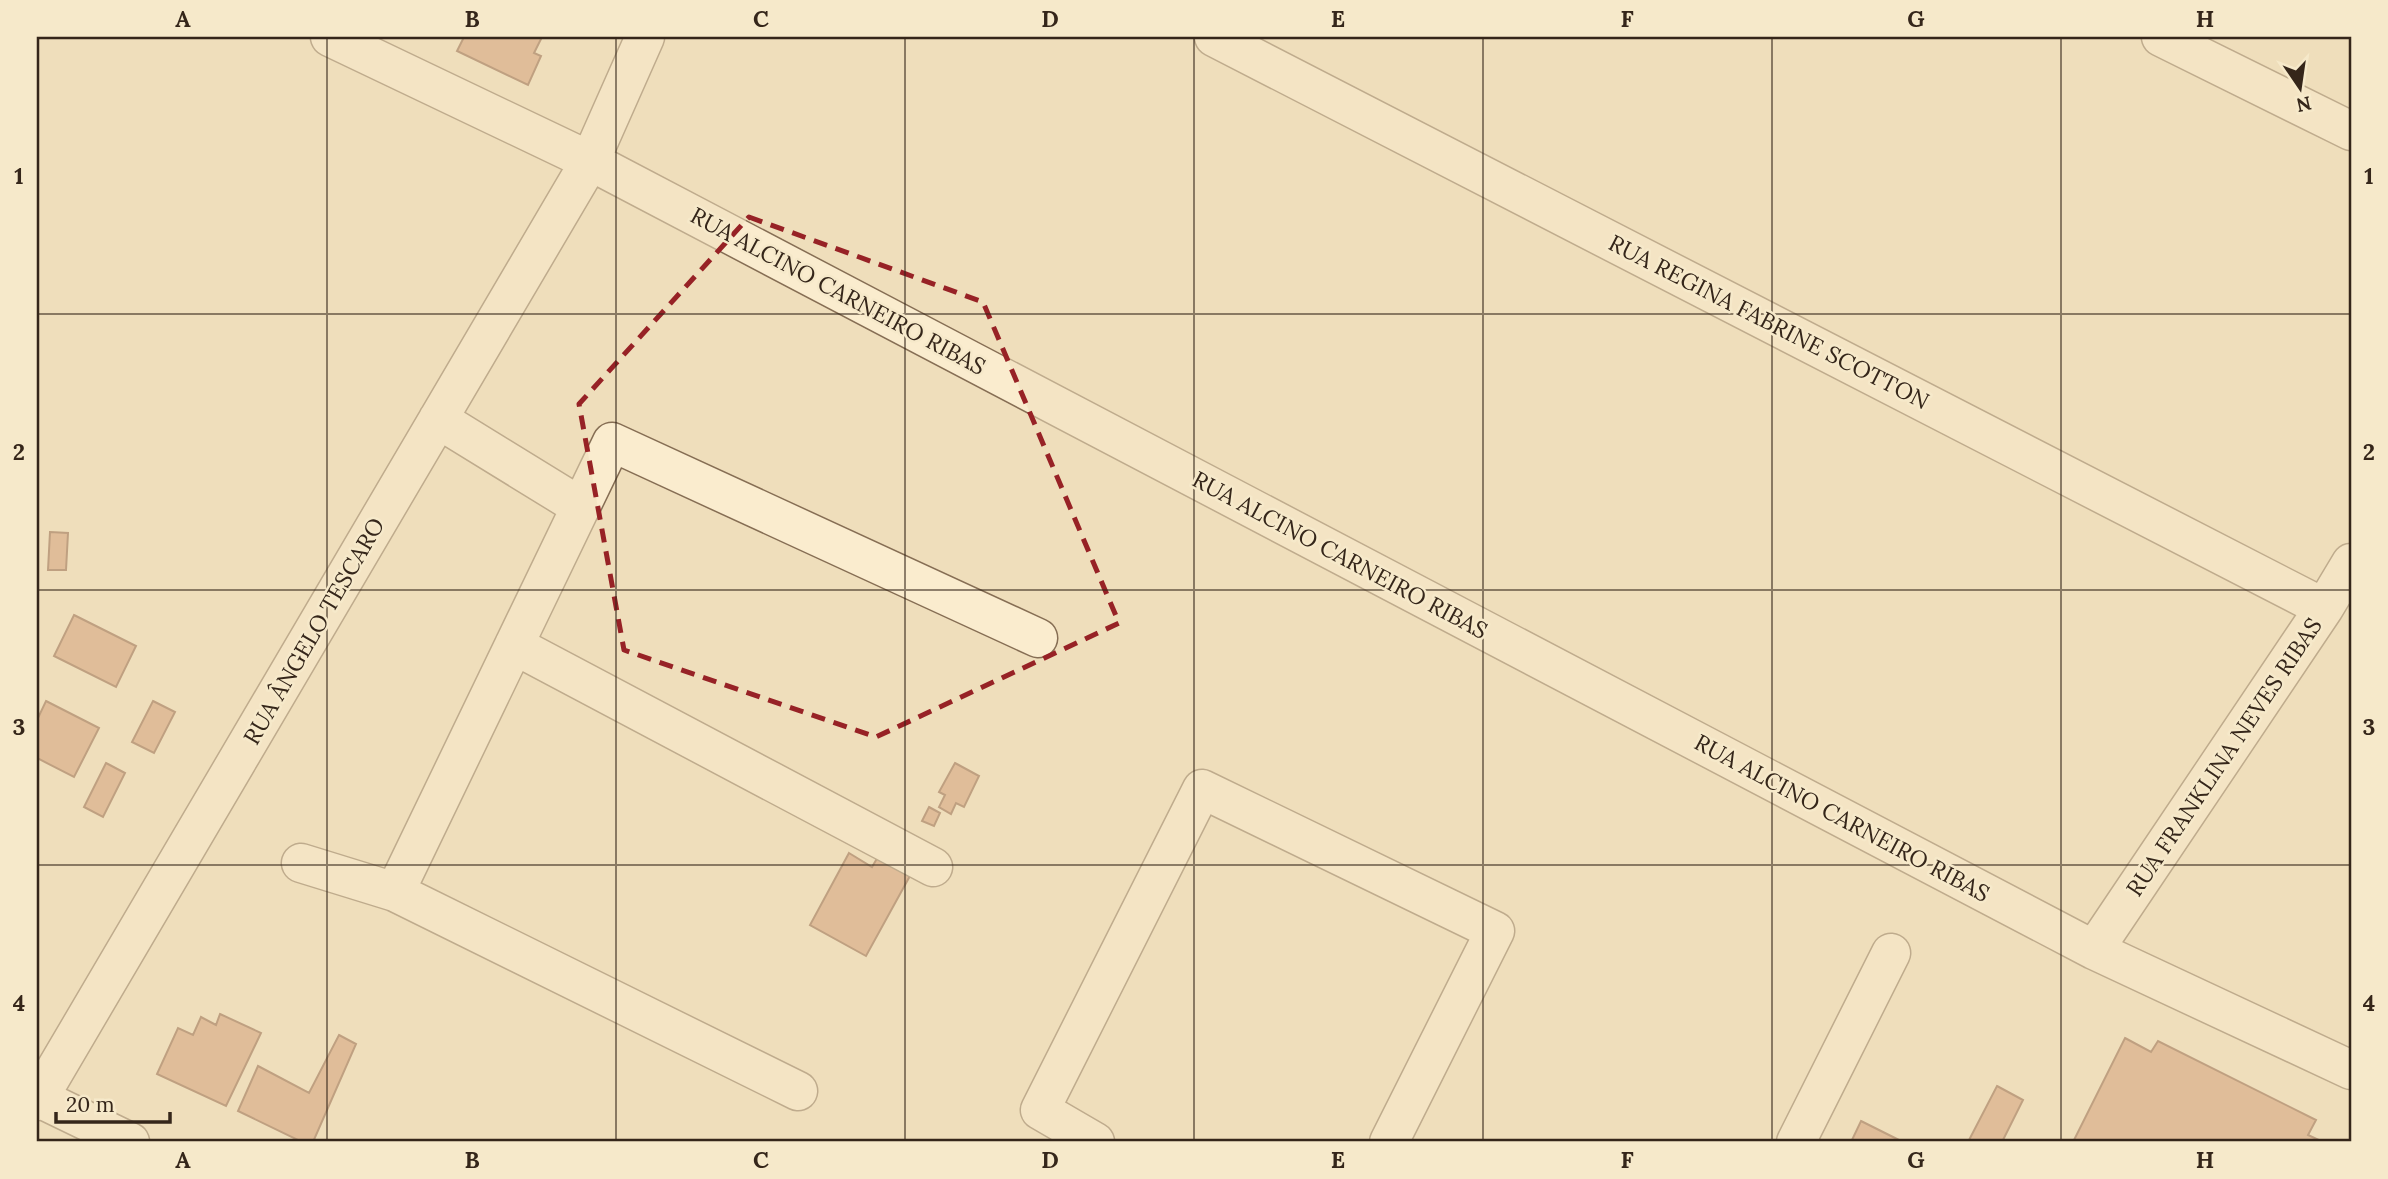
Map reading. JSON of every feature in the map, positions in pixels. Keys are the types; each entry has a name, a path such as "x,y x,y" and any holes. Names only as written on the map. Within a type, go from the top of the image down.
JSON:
{"street":[{"name":"RUA ALCINO CARNEIRO RIBAS","path":"330,37 590,161 2094,950 2351,1070"},
{"name":"RUA ÂNGELO TESCARO","path":"37,1098 590,161 645,37"},
{"name":"RUA REGINA FABRINE SCOTTON","path":"1214,37 2324,608"},
{"path":"2161,37 2351,131"},
{"path":"438,419 581,507"},
{"path":"394,892 612,442 1038,638"},
{"name":"RUA FRANKLINA NEVES RIBAS","path":"2094,950 2324,608 2351,563"},
{"path":"513,645 933,867"},
{"path":"1096,1142 1040,1110 1202,789 1495,931 1389,1142"},
{"path":"301,863 394,892 798,1091"},
{"path":"1796,1142 1891,953"},
{"path":"37,1098 131,1142"}],"highlighted area":[{"path":"749,217 983,302 1119,623 876,737 624,650 579,404"}],"building":[{"path":"464,37 542,37 534,53 541,56 528,85 457,51"},
{"path":"50,532 68,533 66,570 48,570"},
{"path":"74,615 136,646 116,687 54,656"},
{"path":"46,701 99,728 74,777 37,758 37,720"},
{"path":"153,701 175,712 154,753 132,742"},
{"path":"106,763 125,773 103,817 84,807"},
{"path":"955,763 979,776 964,807 956,803 951,814 939,807 945,795 939,792"},
{"path":"929,807 940,813 934,826 922,821"},
{"path":"849,853 872,867 879,855 911,874 866,956 810,925"},
{"path":"220,1014 261,1033 226,1106 157,1074 178,1028 193,1035 201,1017 216,1025"},
{"path":"339,1035 356,1044 313,1142 302,1142 238,1111 258,1066 309,1093"},
{"path":"2125,1038 2151,1052 2158,1041 2316,1120 2308,1135 2323,1142 2073,1142"},
{"path":"1997,1086 2023,1100 2002,1142 1968,1142"},
{"path":"1861,1121 1903,1142 1851,1142"}]}
